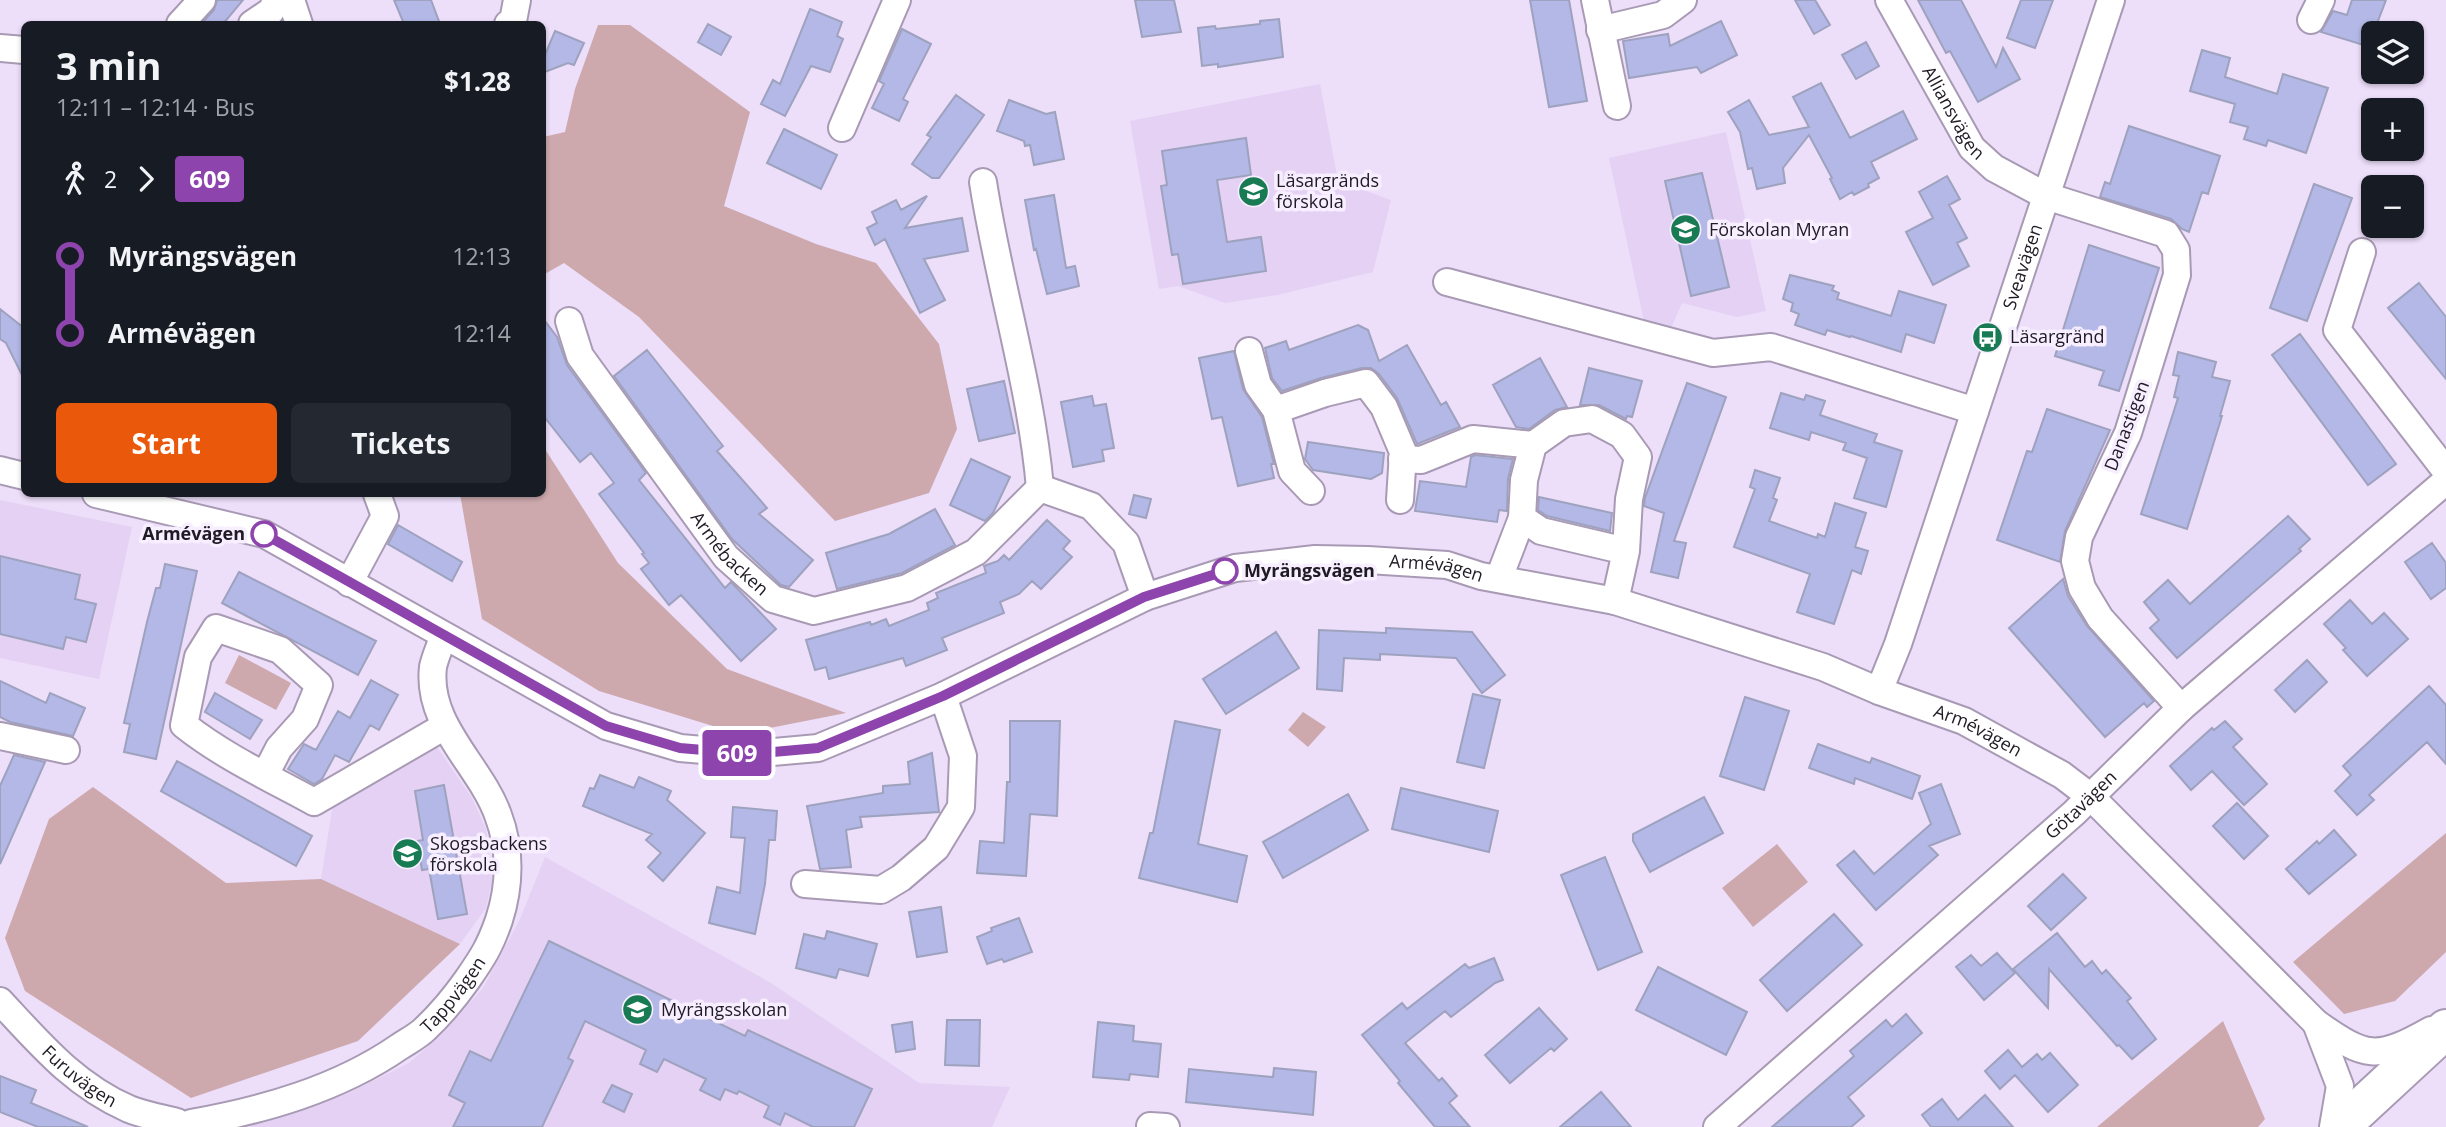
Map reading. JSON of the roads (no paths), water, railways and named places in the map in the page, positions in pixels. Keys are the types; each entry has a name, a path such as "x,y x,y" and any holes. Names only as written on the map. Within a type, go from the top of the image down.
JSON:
{"main road":[{"path":"2340,1127 2446,1029"},
{"path":"2365,1127 2446,1054"}],"street":[{"path":"183,21 202,0"},
{"path":"256,21 271,11 277,0"},
{"path":"291,0 298,21"},
{"path":"513,21 517,0"},
{"path":"842,128 897,0"},
{"path":"1595,0 1617,106"},
{"path":"1600,30 1663,15 1683,0"},
{"name":"Alliansvägen","path":"1889,0 1972,148 1994,168 2046,196"},
{"name":"Sveavägen","path":"1879,691 1898,644 2111,0"},
{"path":"0,48 21,50"},
{"path":"983,182 990,228 1036,438 1040,488 1091,506 1126,543 1144,597"},
{"name":"Danastigen","path":"2046,196 2166,234 2176,250 2177,275 2128,433 2079,537 2075,561 2081,588 2100,618 2181,708"},
{"path":"2362,252 2337,330 2446,471"},
{"path":"1447,282 1713,353 1770,347 1975,411"},
{"name":"Armébacken","path":"569,321 580,356 726,557 773,599 814,611 907,589 976,552 1040,488"},
{"path":"1249,351 1258,385 1276,410 1292,471 1311,491"},
{"path":"1276,410 1325,393 1366,383 1384,407 1403,453 1399,500"},
{"path":"1499,578 1522,518 1524,480 1533,445 1564,423 1592,419 1622,435 1638,457 1629,499 1626,551 1615,601"},
{"path":"1402,459 1421,460 1474,439 1533,445"},
{"path":"0,470 21,475"},
{"name":"Götavägen","path":"1717,1127 2091,797 2181,708 2446,481"},
{"name":"Armévägen","path":"109,497 264,534 443,637 606,726 680,748 750,754 818,748 943,696 1144,597 1235,568 1315,559 1447,565 1480,576 1615,601 1823,667 1879,691 1964,721 2062,775 2091,797 2316,1023 2351,1047 2377,1053 2411,1041 2446,1021"},
{"path":"349,583 384,516 378,497"},
{"path":"1522,518 1541,531 1626,551"},
{"path":"265,775 279,748 305,719 319,685 280,650 216,628 198,657 184,724 203,740 265,775 314,802 445,726"},
{"name":"Tappvägen","path":"184,1123 224,1117 317,1091 378,1061 424,1030 453,999 491,946 505,902 508,857 498,815 478,775 445,726 433,693 433,666 443,637"},
{"path":"805,884 881,890 901,878 936,848 961,807 963,756 943,696"},
{"path":"1,739 66,750"},
{"name":"Furuvägen","path":"0,1001 64,1069 88,1086 131,1110 184,1123"},
{"name":"Armévägen","path":"2316,1023 2340,1086 2333,1127"},
{"path":"1150,1126 1166,1127"}],"place":[{"name":"Läsargränds förskola","path":"1253,191"},
{"name":"Förskolan Myran","path":"1686,230"},
{"name":"Läsargränd","path":"1987,337"},
{"name":"Armévägen","path":"264,534"},
{"name":"Myrängsvägen","path":"1225,571"},
{"name":"Skogsbackens förskola","path":"407,854"},
{"name":"Myrängsskolan","path":"638,1010"}]}
